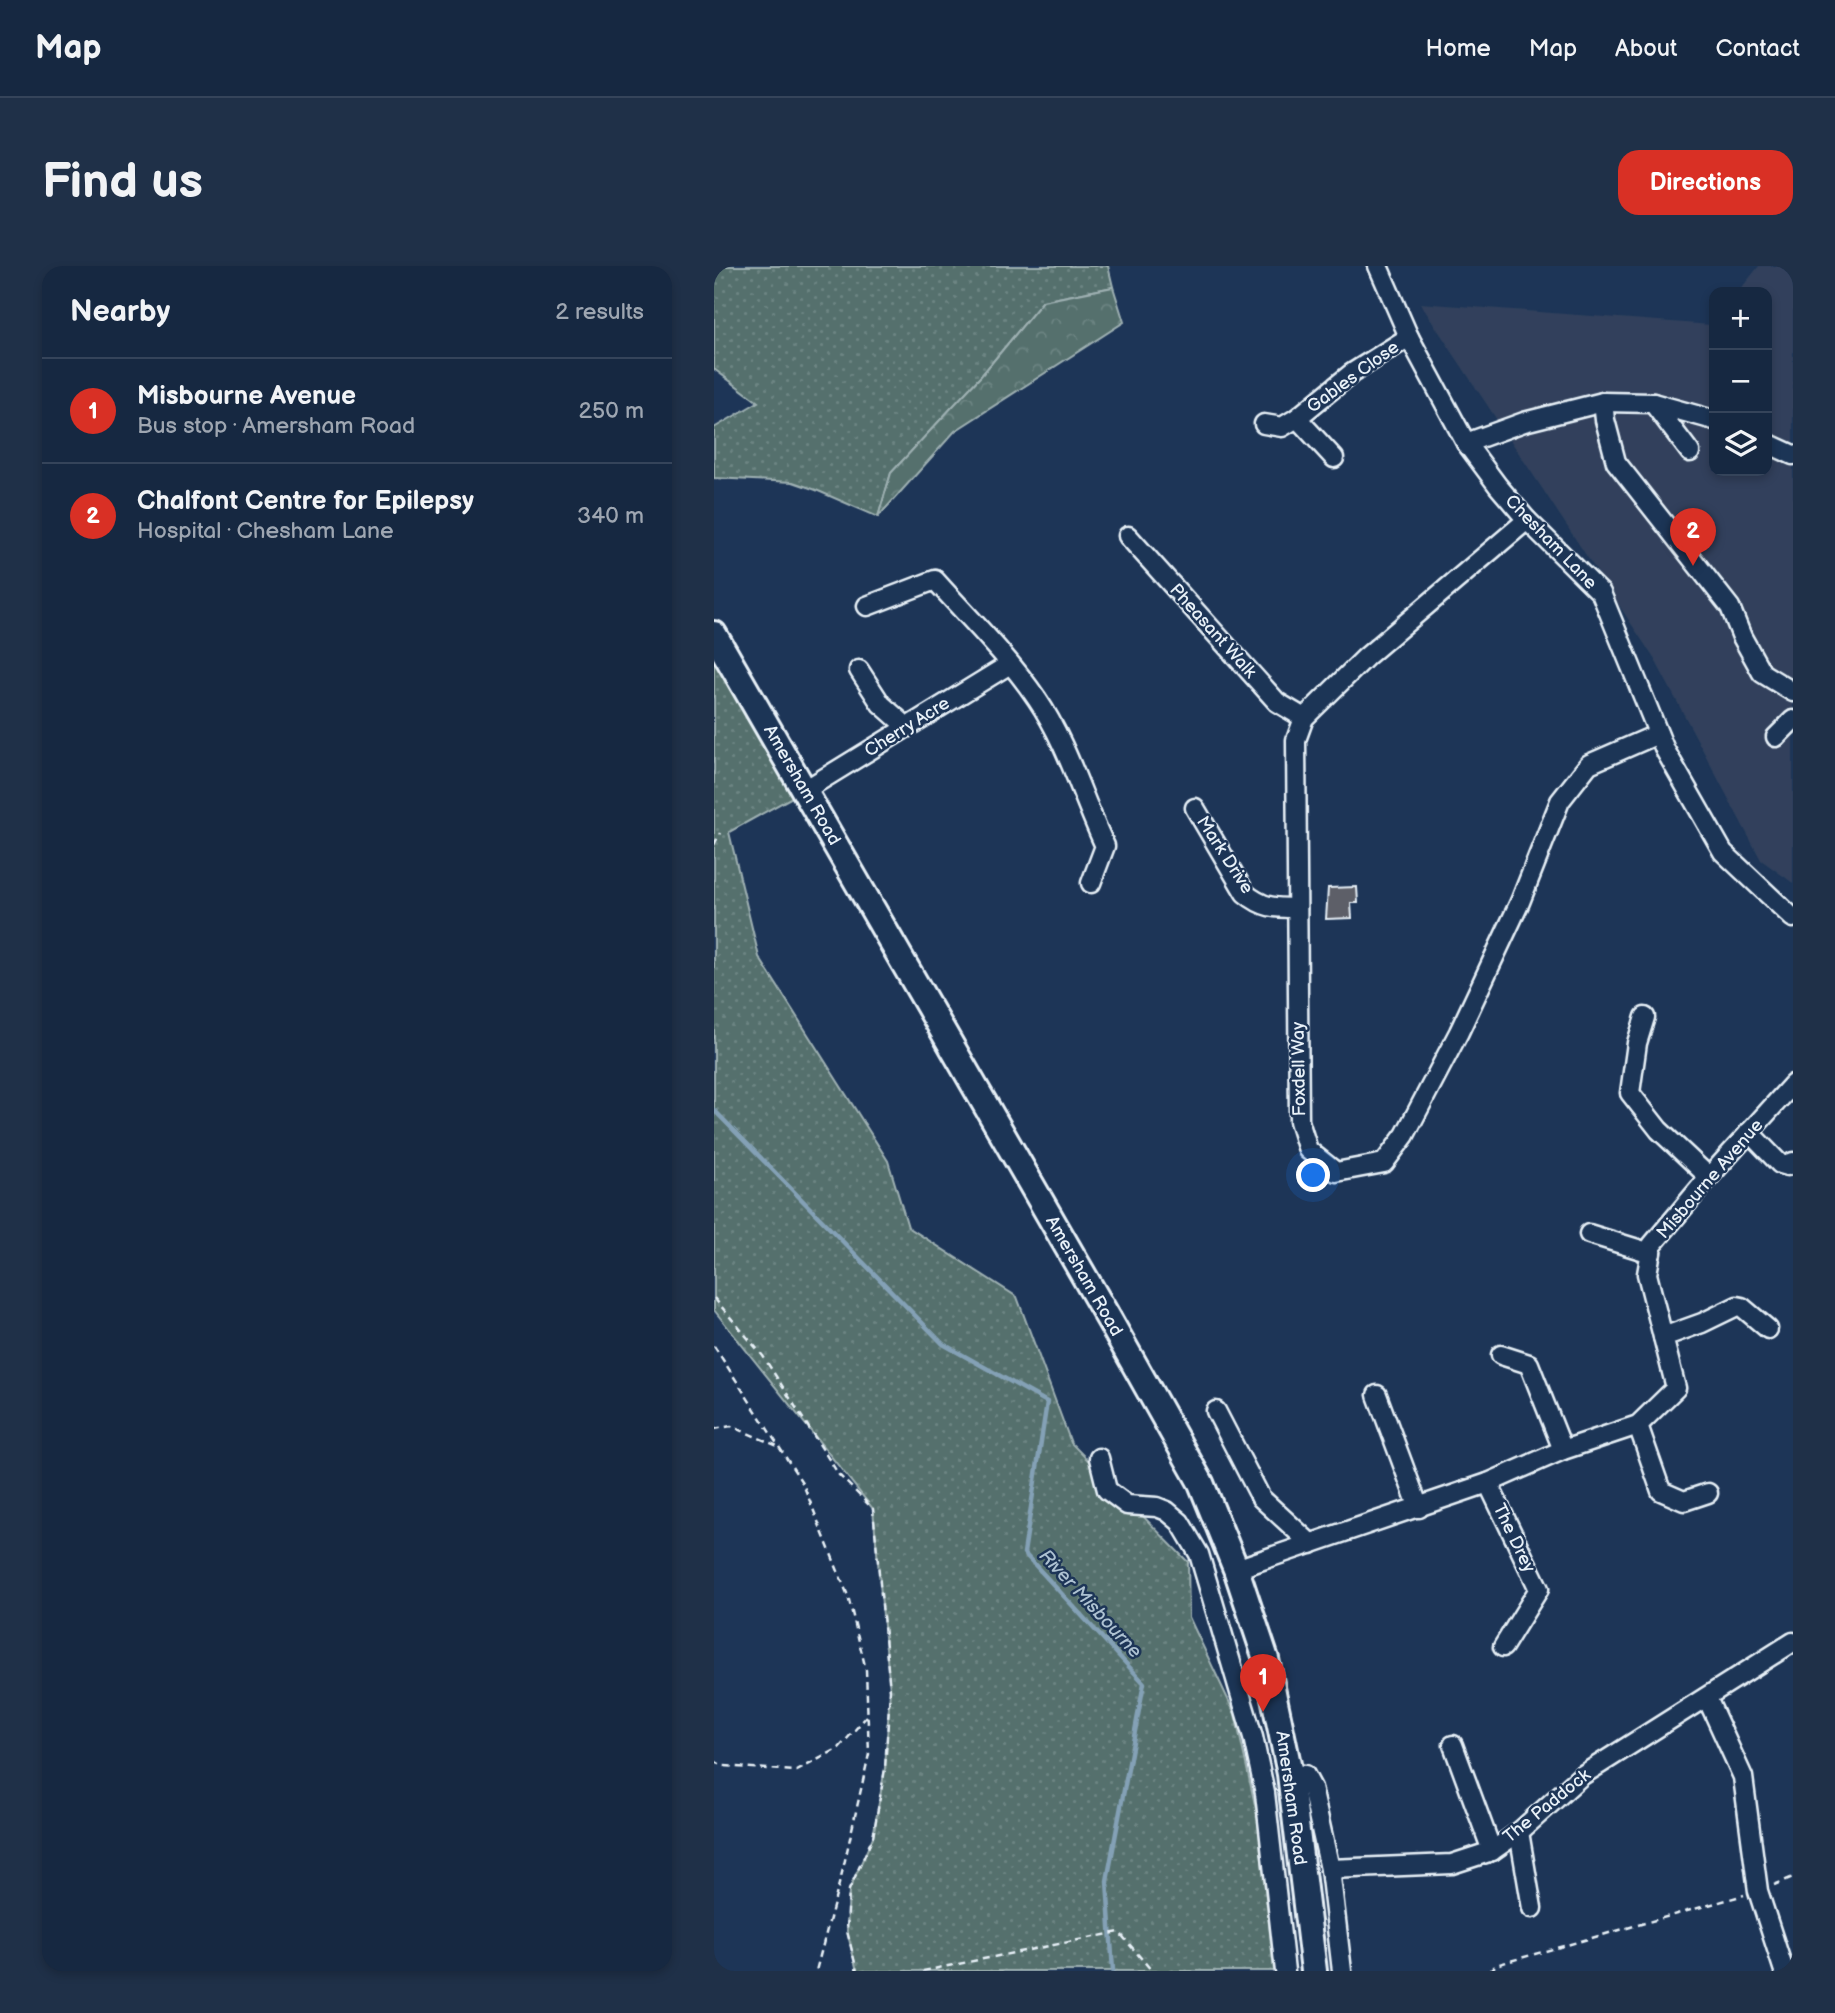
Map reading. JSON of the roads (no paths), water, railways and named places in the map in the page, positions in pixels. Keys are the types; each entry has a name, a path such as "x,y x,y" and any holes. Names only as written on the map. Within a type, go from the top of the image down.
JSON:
{"highway":[{"name":"Amersham Road","path":"714,634 1201,1483 1236,1569 1266,1659 1290,1774 1314,1971"}],"street":[{"name":"Chesham Lane","path":"1378,266 1409,337 1466,443 1528,520 1601,593 1658,734 1723,852 1793,918"},
{"name":"Gables Close","path":"1264,424 1282,426 1297,418 1352,373 1409,337"},
{"path":"1603,401 1616,462 1730,607 1742,637 1762,673 1793,692"},
{"path":"1466,443 1524,422 1603,401 1653,403 1709,418"},
{"path":"1653,403 1690,452"},
{"name":"Gables Close","path":"1297,418 1334,458"},
{"path":"1772,445 1793,455"},
{"path":"1304,718 1366,657 1528,520"},
{"name":"Pheasant Walk","path":"1128,536 1277,702 1304,718"},
{"path":"867,606 935,580 1010,664 1037,699 1060,743 1105,849 1091,883"},
{"name":"Cherry Acre","path":"805,790 1010,664"},
{"path":"859,670 881,704 907,727"},
{"name":"Foxdell Way","path":"1304,718 1296,740 1299,1121 1308,1150 1336,1172 1384,1163 1405,1135 1460,1032 1520,902 1560,801 1588,764 1658,734"},
{"path":"1776,737 1793,720"},
{"name":"Mark Drive","path":"1195,808 1245,893 1272,908 1297,908"},
{"path":"1645,1017 1637,1043 1630,1093 1659,1130 1709,1177"},
{"name":"Misbourne Avenue","path":"1236,1569 1419,1508 1488,1483 1563,1450 1638,1425 1676,1388 1647,1274 1652,1245 1793,1084"},
{"path":"1749,1132 1780,1164 1787,1166 1793,1162"},
{"path":"1589,1234 1651,1253"},
{"path":"1663,1337 1702,1323 1737,1306 1742,1307 1768,1329"},
{"path":"1501,1356 1529,1364 1563,1450"},
{"path":"1377,1395 1419,1508"},
{"path":"1216,1411 1261,1498 1311,1544"},
{"path":"1638,1425 1661,1491 1684,1501 1708,1493"},
{"path":"1099,1458 1107,1490 1126,1504 1157,1507 1167,1511 1180,1522 1199,1554 1253,1737 1263,1782 1274,1854 1285,1971"},
{"name":"The Drey","path":"1488,1483 1539,1589 1503,1647"},
{"name":"The Paddock","path":"1330,1869 1452,1864 1492,1851 1519,1832 1581,1776 1793,1643"},
{"path":"1707,1698 1743,1777 1758,1891 1784,1971"},
{"path":"1452,1745 1492,1851"},
{"path":"1290,1774 1305,1775 1312,1788 1330,1869 1342,1971"},
{"path":"1519,1832 1532,1908"}],"waterway":[{"name":"River Misbourne","path":"714,1110 943,1344 1047,1402 1024,1553 1144,1683 1107,1881 1113,1971"}],"place":[{"name":"Chalfont Centre for Epilepsy","path":"1693,566"},
{"name":"Misbourne Avenue","path":"1263,1712"}]}
